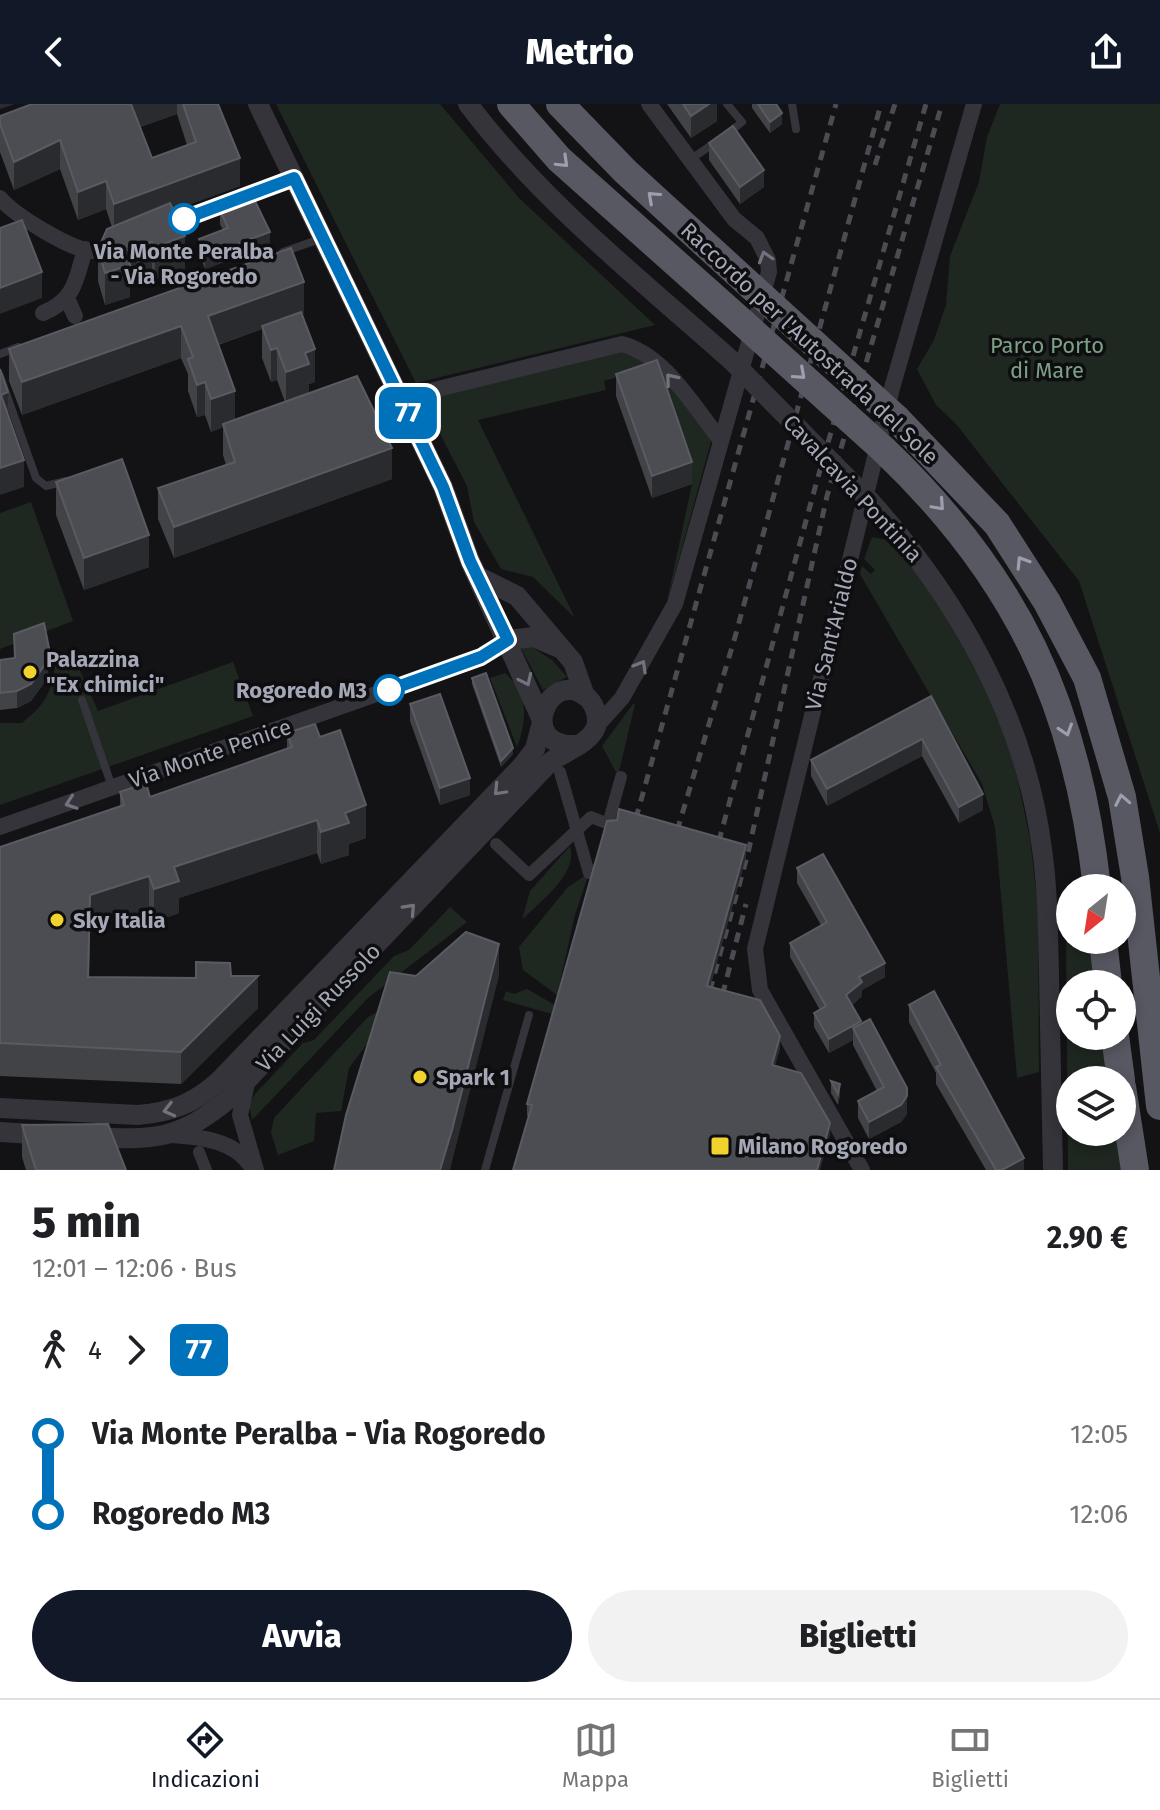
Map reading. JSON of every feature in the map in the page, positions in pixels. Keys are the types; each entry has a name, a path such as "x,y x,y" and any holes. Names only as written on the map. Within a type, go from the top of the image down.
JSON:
{"highway":[{"name":"Raccordo per l'Autostrada del Sole","path":"511,104 559,159 884,450 961,529 1007,599 1057,701 1078,773 1095,874"},
{"name":"Raccordo per l'Autostrada del Sole","path":"560,104 626,172 896,418 997,524 1047,602 1087,678 1122,797 1135,877 1160,1106"},
{"path":"1131,1146 1135,1170"}],"street":[{"path":"258,104 443,487 477,576 508,640 545,730 557,743 576,745 591,736 622,698 670,616 769,272 768,260 757,238 734,219 649,104"},
{"name":"Cavalcavia Pontinia","path":"468,104 507,154 544,192 731,360 870,501 919,558 962,623 1000,701 1026,769 1042,848 1047,900 1053,1170"},
{"name":"Via Sant'Arialdo","path":"862,1170 848,1140 760,990 754,960 895,374 974,104"},
{"path":"6,204 85,249 105,249 294,178"},
{"path":"43,313 61,306 67,298 85,249"},
{"path":"67,298 75,316"},
{"path":"401,398 622,344 637,348 658,364 720,439"},
{"path":"477,576 517,596 567,653 582,679 585,696"},
{"path":"508,640 534,637 567,653"},
{"name":"Via Monte Penice","path":"0,827 481,657 508,640"},
{"path":"542,721 546,704 559,692 577,692 585,696 596,710 595,728"},
{"name":"Via Luigi Russolo","path":"0,1108 138,1115 161,1113 194,1102 219,1081 522,766 535,749 542,721"},
{"name":"Via Luigi Russolo","path":"0,1132 142,1139 190,1128 212,1113 250,1078 548,764 576,745"},
{"path":"560,772 589,873"},
{"path":"496,844 529,875 591,817 609,824 621,777"},
{"path":"250,1078 240,1115 255,1170"},
{"path":"170,1135 200,1137 223,1144 242,1155 255,1170"},
{"path":"848,1140 849,1170"},
{"path":"199,1152 206,1170"}],"lane":[{"path":"690,159 742,122 727,104"},
{"path":"792,104 796,129"},
{"path":"267,258 323,238"},
{"path":"0,354 26,344"},
{"path":"0,376 39,482 51,486 82,476"},
{"path":"82,700 112,788"},
{"path":"485,1170 529,1015"}],"green space":[{"path":"276,104 440,104 519,198 655,325 416,383"},
{"name":"Parco Porto di Mare","path":"1000,104 1160,104 1160,833 1079,581 956,424 936,405 917,369 934,340 946,305 950,256 979,182 987,137"},
{"path":"616,349 651,363 712,438 666,606 692,484 652,367 604,381 606,390 478,420 575,618 533,577 501,569 474,522 467,486 421,397"},
{"path":"31,502 73,621 0,649 0,513"},
{"path":"872,537 888,540 931,590 975,665 1012,753 1030,839 1038,907 1039,1072 1017,1078 995,827 982,784 860,574 862,566 871,574 875,570 864,559"},
{"path":"532,647 552,660 567,677 543,690 521,648"},
{"path":"75,659 98,711 233,662 253,716 0,805 0,723 22,723 41,705 49,692 55,666"},
{"path":"505,673 518,689 524,707 523,727 517,747 490,678"},
{"path":"635,704 618,776 602,746"},
{"path":"570,846 569,867 563,877 522,920 530,891"},
{"path":"589,873 575,915 557,995 523,970 519,947 568,887"},
{"path":"450,907 467,922 368,998 252,1120 249,1104 255,1094 303,1043 314,1040 394,956 409,950"},
{"path":"1066,954 1095,954 1098,970 1066,970"},
{"path":"527,989 555,1005 552,1014 503,1000 506,991 514,994"},
{"path":"379,1011 370,1040 349,1068 341,1111 316,1113 314,1141 278,1155 271,1133 274,1118 368,1017"},
{"path":"1067,1050 1109,1050 1111,1066 1067,1066"},
{"path":"1068,1146 1122,1146 1126,1170 1068,1170"}],"building":[{"path":"32,104 131,104 152,158 196,142 183,104 218,104 240,158 114,204 106,181 78,192 60,140 14,162 0,116"},
{"path":"683,104 709,104 691,116"},
{"path":"758,104 776,104 782,113 770,122"},
{"path":"733,126 764,170 740,187 709,143"},
{"path":"253,197 270,232 205,256 199,239 228,228 220,210"},
{"path":"170,203 185,236 155,247 152,242 125,251 130,265 105,273 98,249 107,229"},
{"path":"22,220 42,272 0,288 0,228"},
{"path":"291,248 304,282 208,316 235,391 211,399 205,382 197,385 188,359 193,357 181,326 22,382 9,349"},
{"path":"301,312 315,349 305,353 309,364 286,372 277,348 271,350 262,326"},
{"path":"657,360 692,462 652,476 616,374"},
{"path":"0,369 8,392 1,395 24,460 0,468"},
{"path":"357,376 392,448 174,527 158,488 235,462 223,424"},
{"path":"122,459 149,535 84,558 56,482"},
{"name":"Palazzina \"Ex chimici\"","path":"44,623 49,648 46,663 31,684 17,691 0,693 0,660 15,658 14,634"},
{"path":"486,673 513,748 501,761 472,678"},
{"path":"440,694 470,778 440,788 410,704"},
{"path":"931,696 983,794 959,807 922,739 827,789 811,760"},
{"name":"Sky Italia","path":"315,724 320,737 340,730 366,805 345,813 349,823 321,832 317,820 174,867 179,881 154,889 149,876 90,895 88,977 196,978 196,962 230,963 231,976 258,976 181,1052 0,1043 0,847 124,805 120,792 146,783 150,797 292,747 287,733"},
{"path":"619,809 746,845 707,986 760,1000 780,1036 772,1065 801,1073 830,1123 817,1170 513,1170 532,1105 527,1104 607,821 617,820"},
{"path":"823,854 885,963 859,977 862,982 846,995 861,1021 829,1039 814,1013 826,1006 790,943 827,922 797,868"},
{"name":"Spark 1","path":"466,932 499,944 440,1170 334,1170 346,1115 390,972 416,976"},
{"path":"934,991 1024,1158 1002,1170 996,1170 936,1067 941,1065 909,1005"},
{"path":"870,1019 907,1088 907,1096 901,1105 869,1122 858,1101 884,1087 853,1028"},
{"path":"831,1081 840,1084 838,1094"},
{"path":"108,1124 126,1170 36,1170 22,1125"}],"railway":[{"path":"631,836 836,104"},
{"path":"672,848 735,637 881,104"},
{"path":"875,165 895,104"},
{"path":"714,859 816,484 926,104"},
{"path":"705,1008 748,853 827,496 942,104"},
{"path":"718,1012 746,904"}],"bus line":[{"name":"77","path":"184,219 294,178 443,487 470,561 508,640 481,657 389,690"}],"place":[{"name":"Via Monte Peralba - Via Rogoredo","path":"184,219"},
{"name":"Palazzina \"Ex chimici\"","path":"30,672"},
{"name":"Rogoredo M3","path":"389,690"},
{"name":"Sky Italia","path":"57,920"},
{"name":"Spark 1","path":"420,1077"},
{"name":"Milano Rogoredo","path":"720,1146"}]}
